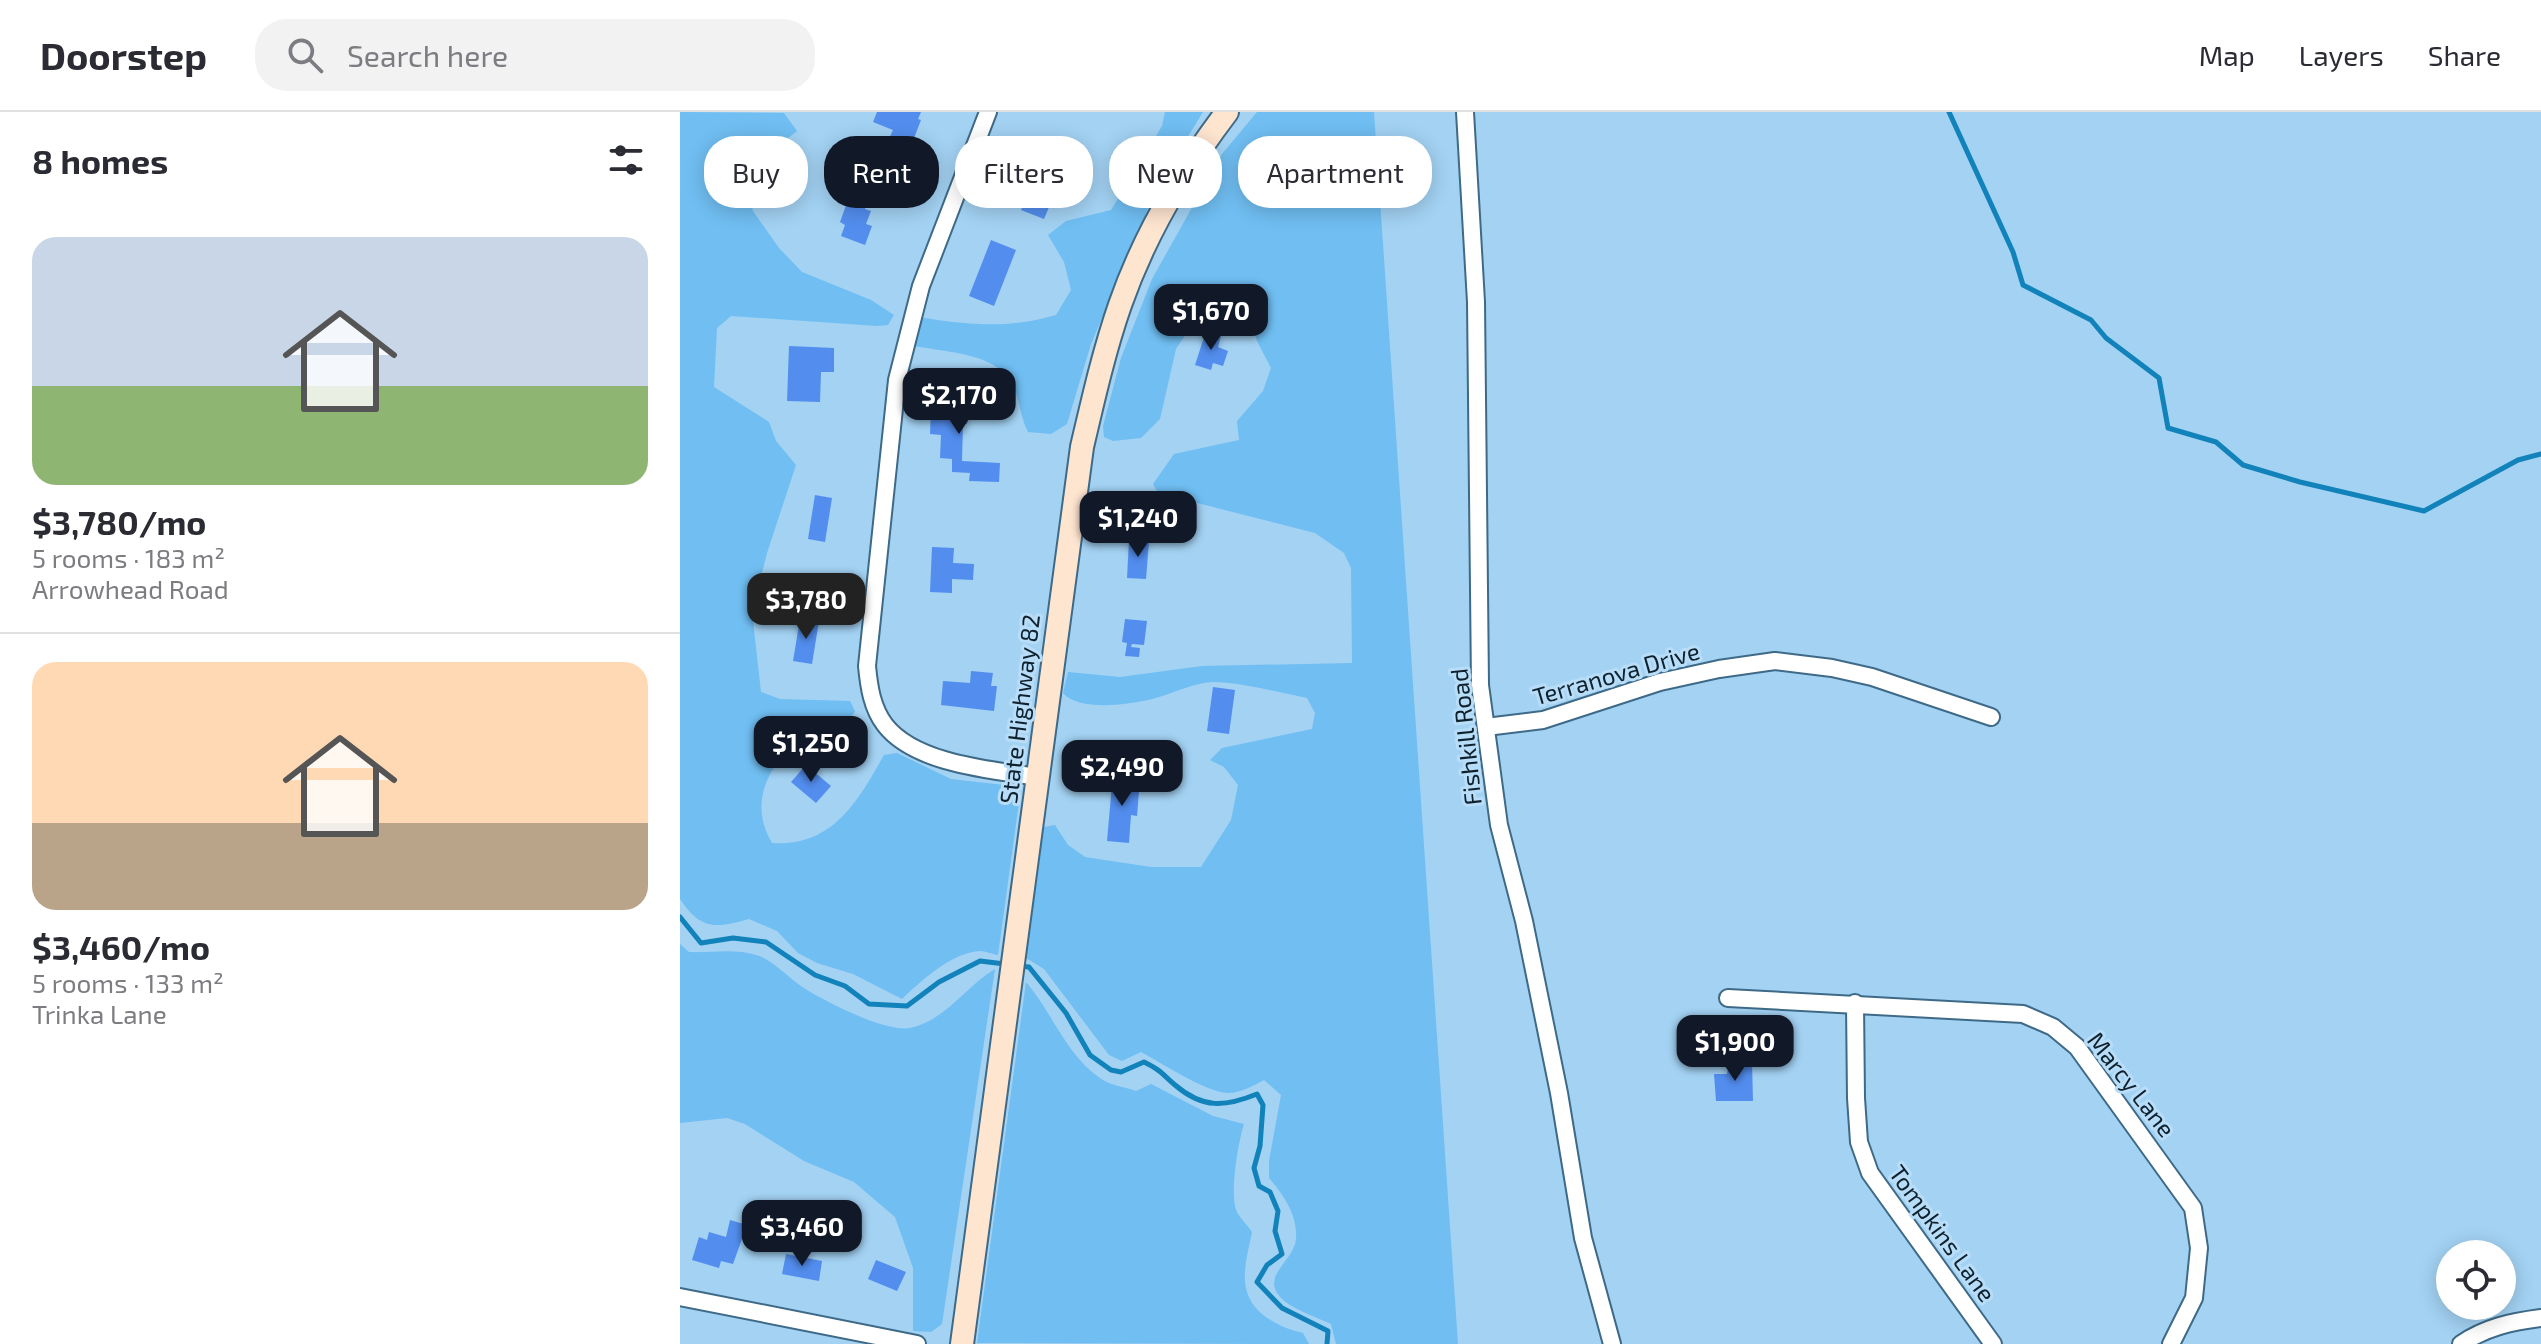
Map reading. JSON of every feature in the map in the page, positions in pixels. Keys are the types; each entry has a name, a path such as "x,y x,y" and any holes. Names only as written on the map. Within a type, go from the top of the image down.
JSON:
{"main road":[{"name":"State Highway 82","path":"962,1344 1077,473 1099,372 1121,303 1185,171 1227,112"}],"street":[{"path":"988,112 932,254 908,332 895,395 867,666 870,695 879,716 887,728 912,748 961,764 1037,777"},
{"name":"Fishkill Road","path":"1465,112 1474,242 1479,413 1480,685 1499,825 1527,936 1559,1093 1583,1238 1612,1344"},
{"name":"Terranova Drive","path":"1486,727 1543,720 1660,682 1775,661 1872,677 1991,717"},
{"name":"Marcy Lane","path":"1728,998 2023,1014 2053,1027 2077,1047 2193,1208 2199,1248 2194,1298 2171,1344"},
{"name":"Tompkins Lane","path":"1855,1003 1859,1142 1870,1173 1993,1344"},
{"path":"680,1297 917,1344"},
{"path":"2461,1344 2477,1333 2506,1323 2541,1318"}],"shaded area":[{"path":"680,112 784,113 797,131 791,136 704,136 704,208 752,208 779,248 802,272 871,300 894,315 888,325 877,326 731,316 717,328 714,387 769,422 776,441 796,465 767,553 752,612 761,692 780,699 850,701 855,711 848,723 801,741 778,762 770,774 762,800 765,829 772,843 793,842 827,829 853,804 884,755 897,753 951,779 1013,786 1020,795 998,955 979,951 958,957 937,969 902,999 853,974 817,963 798,953 777,931 749,919 719,925 703,922 680,899"},
{"path":"1165,112 1203,112 1188,136 1156,136"},
{"path":"1257,112 1374,112 1376,136 1238,136 1238,208 1381,208 1458,1344 1336,1344 1331,1324 1285,1302 1274,1282 1294,1247 1295,1222 1284,1198 1269,1178 1269,1161 1281,1095 1264,1080 1228,1093 1196,1082 1141,1052 1122,1061 1109,1055 1044,969 1026,958 1037,850 1044,827 1055,825 1068,845 1085,857 1151,867 1201,867 1231,820 1238,785 1224,767 1210,760 1222,748 1312,729 1315,713 1307,698 1214,682 1137,702 1109,705 1082,703 1063,693 1068,672 1120,677 1202,666 1352,663 1351,568 1344,553 1315,533 1158,493 1153,484 1174,454 1239,440 1237,421 1263,391 1271,368 1251,321 1230,307 1201,311 1176,349 1160,419 1141,438 1113,441 1104,437 1103,426 1121,358 1152,279 1192,208 1222,208 1222,154"},
{"path":"1148,208 1091,344 1067,424 1051,434 1028,432 1015,390 1008,377 998,368 972,356 915,346 919,317 988,324 1056,315 1071,290 1064,262 1048,235 1066,221 1111,210"},
{"path":"680,944 689,952 740,952 763,958 829,1002 872,1021 899,1028 910,1028 934,1018 995,969 942,1324 931,1332 913,1331 913,1268 895,1217 854,1182 804,1161 745,1124 727,1118 680,1123"},
{"path":"1026,982 1078,1058 1104,1080 1136,1091 1151,1084 1213,1116 1244,1124 1237,1155 1234,1202 1236,1210 1252,1232 1245,1267 1246,1288 1260,1312 1285,1328 1303,1333 1309,1344 977,1343"}],"building":[{"path":"877,112 921,112 915,136 890,136 893,130 873,122"},
{"path":"845,208 871,211 866,224 872,226 865,245 841,236 845,225 840,222"},
{"path":"1022,208 1049,208 1044,219"},
{"path":"991,240 1016,250 994,306 969,296"},
{"path":"1206,331 1221,336 1218,347 1228,351 1223,366 1213,363 1211,370 1195,365"},
{"path":"789,346 834,348 834,372 821,372 820,402 787,401"},
{"path":"943,389 971,390 967,424 963,423 962,461 1000,463 999,482 969,481 970,473 952,472 952,459 940,458 941,435 930,434 931,407 942,408"},
{"path":"815,495 832,498 825,542 808,539"},
{"path":"1129,540 1149,541 1146,579 1127,578"},
{"path":"932,547 954,548 953,563 974,564 973,580 952,579 952,593 930,592"},
{"path":"800,619 819,621 812,664 793,661"},
{"path":"1125,619 1147,621 1144,645 1132,644 1131,647 1140,648 1139,657 1125,656 1127,643 1122,642"},
{"path":"971,671 993,673 991,686 997,686 994,711 941,705 943,681 970,683"},
{"path":"1213,687 1235,690 1229,734 1207,731"},
{"path":"806,765 831,786 816,803 791,782"},
{"path":"1113,773 1135,775 1133,791 1139,791 1137,816 1131,815 1129,843 1107,841"},
{"path":"1729,1060 1752,1061 1753,1101 1716,1101 1714,1074 1727,1074"},
{"path":"730,1220 747,1225 733,1264 721,1261 719,1268 692,1260 699,1237 707,1240 709,1232 726,1237"},
{"path":"786,1254 822,1261 819,1281 782,1274"},
{"path":"876,1260 906,1272 897,1291 868,1279"}],"waterway":[{"path":"1949,112 2013,252 2023,285 2091,320 2106,338 2159,378 2168,428 2216,442 2243,465 2300,482 2424,511 2518,460 2541,454"},
{"path":"680,917 701,943 733,938 766,942 815,975 845,986 869,1004 907,1006 939,982 980,961 1005,964"},
{"path":"1019,966 1029,967 1066,1013 1090,1055 1111,1070 1121,1072 1144,1062 1185,1093 1205,1102 1224,1103 1257,1094 1263,1105 1260,1146 1254,1168 1259,1186 1270,1192 1278,1211 1275,1231 1282,1254 1267,1265 1257,1282 1282,1308 1328,1331 1327,1344"}]}
